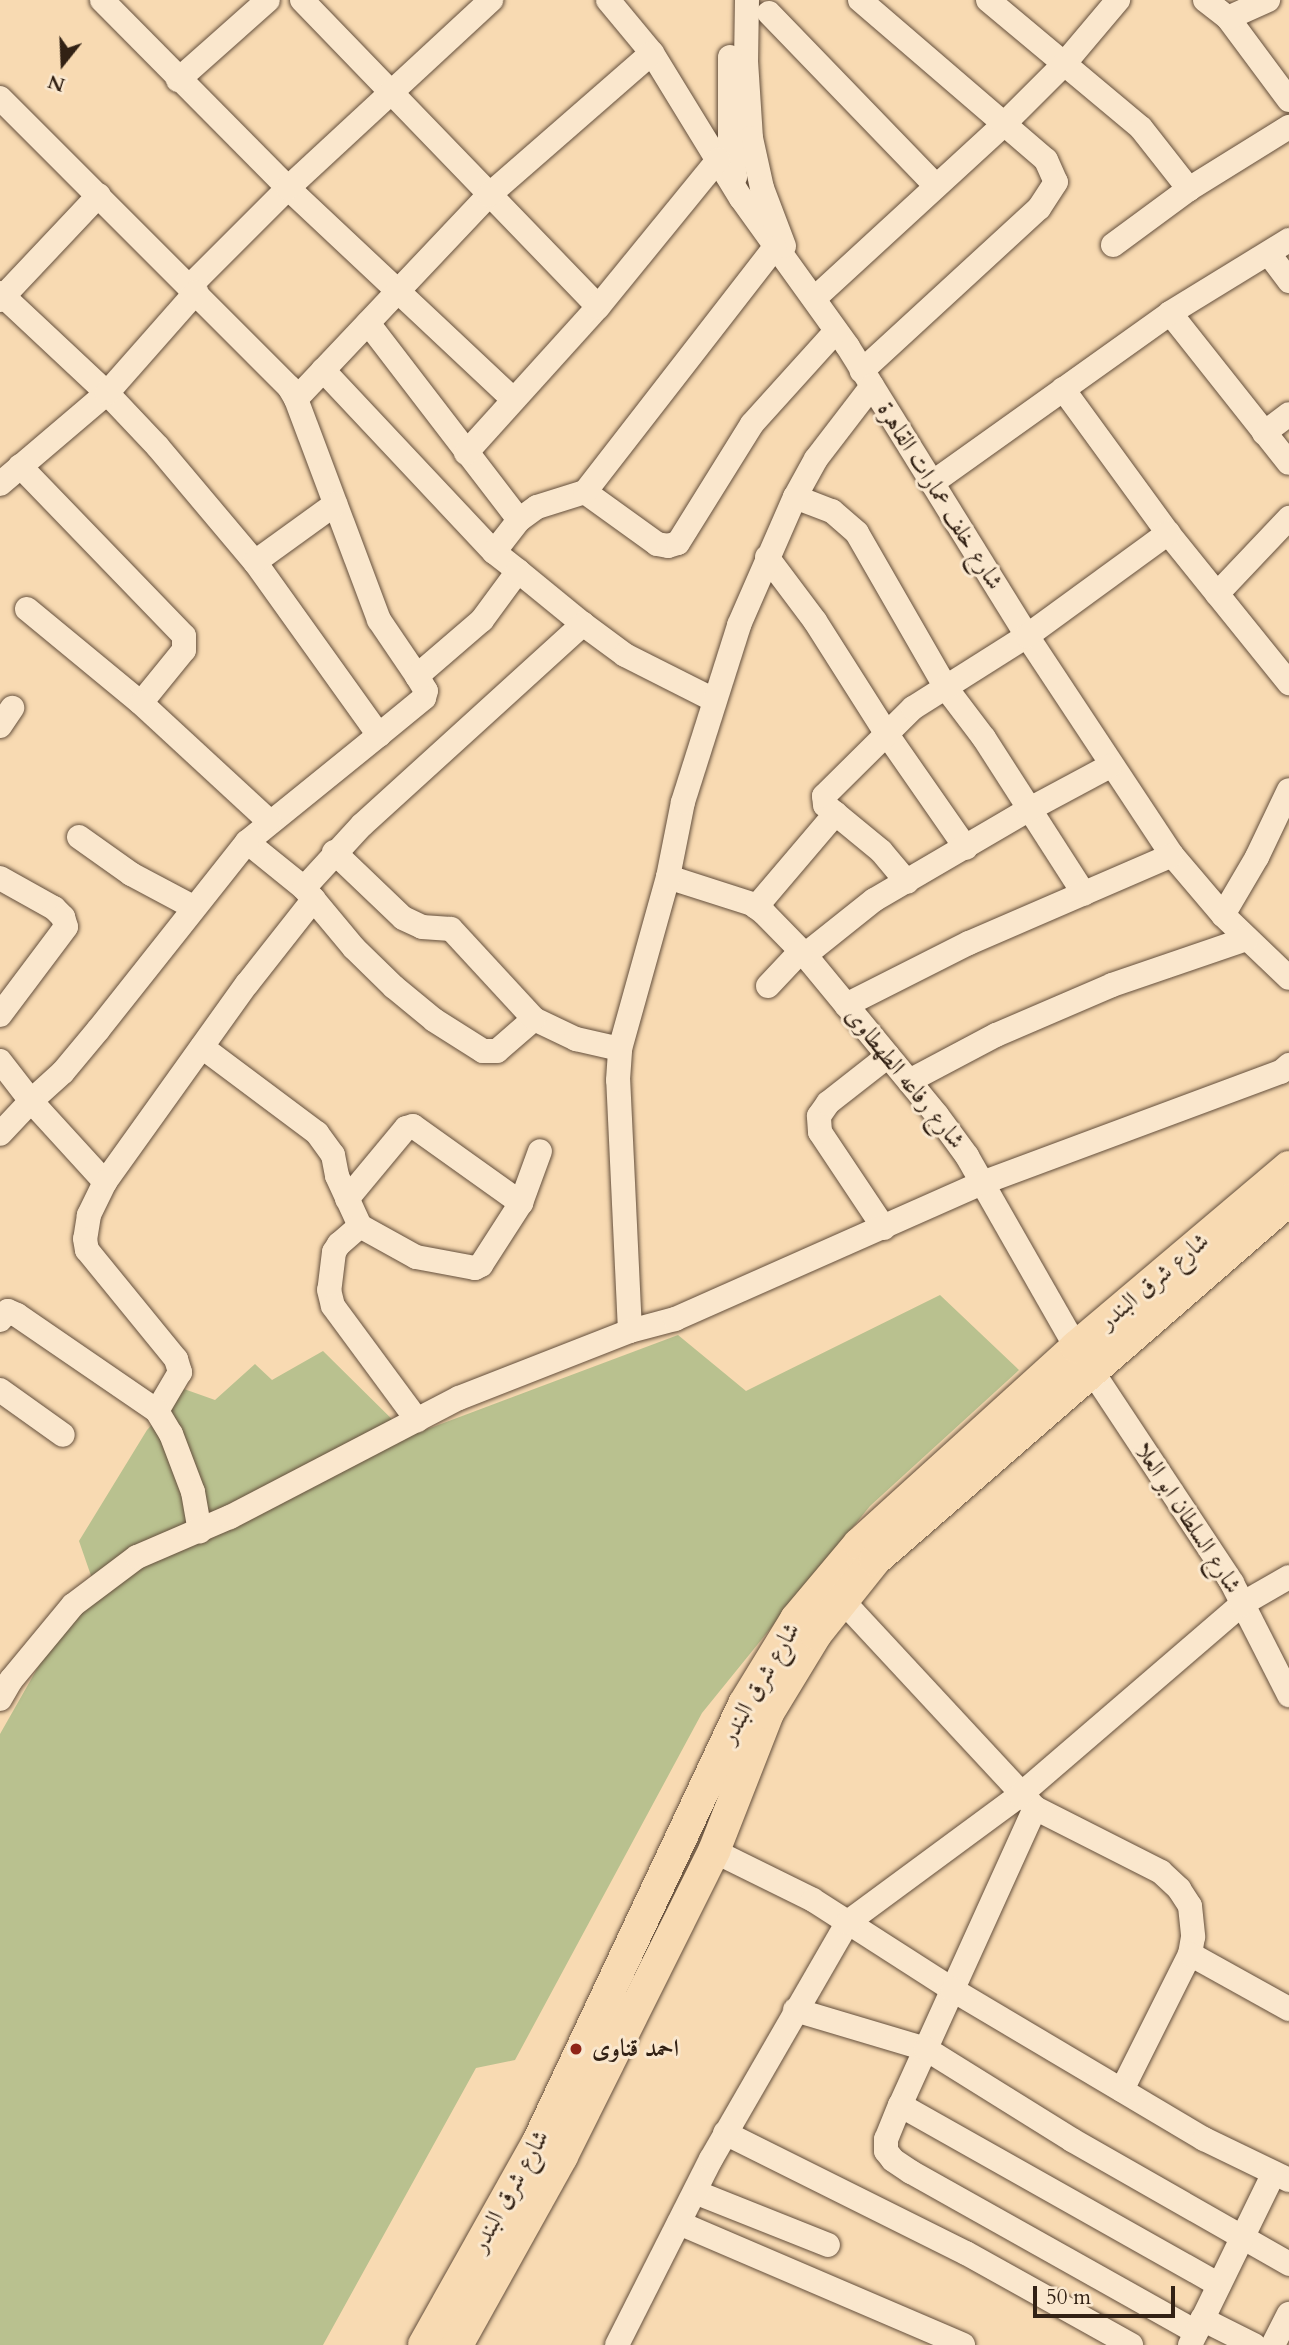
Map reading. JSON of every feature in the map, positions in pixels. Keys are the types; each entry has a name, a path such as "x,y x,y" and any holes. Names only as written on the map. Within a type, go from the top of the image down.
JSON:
{"main road":[{"name":"شارع شرق البندر","path":"457,2345 562,2156 714,1851 768,1713 816,1634 841,1599 875,1560 1289,1167"},
{"name":"شارع شرق البندر","path":"424,2345 538,2142 728,1737 762,1671 826,1580 859,1544 1084,1359 1289,1200"},
{"path":"701,1799 715,1797 732,1809"},
{"path":"684,1835 694,1845 714,1851"}],"street":[{"path":"102,0 178,80 288,188 513,400"},
{"path":"178,80 268,0"},
{"path":"302,0 598,307"},
{"path":"0,484 107,393 193,289 288,188 394,93 491,0"},
{"name":"شارع خلف عمارات القاهرة","path":"608,0 652,52 774,248 815,298 1110,766 1172,855 1246,939 1288,974"},
{"path":"730,0 739,106 751,138 762,188 795,272"},
{"path":"741,198 730,152 746,61 747,0"},
{"path":"630,1331 618,1080 620,1049 668,877 683,802 714,700 767,557 795,497 867,379 1039,208 1056,182 1046,160 860,0"},
{"path":"988,0 1140,128 1189,190"},
{"path":"815,298 1004,124 1065,64 1118,0"},
{"path":"1205,0 1228,18 1289,100"},
{"path":"1228,18 1268,0"},
{"path":"746,61 772,7 936,186"},
{"path":"296,399 489,195 652,52"},
{"path":"0,98 279,375 296,399 379,620 426,691 424,698 269,821 247,842 63,1072 0,1134"},
{"path":"695,121 739,106"},
{"path":"1112,245 1189,190 1289,127"},
{"path":"467,453 598,307 718,160"},
{"path":"99,195 1,296 107,393 158,447 255,562 379,735"},
{"path":"932,483 1170,313 1279,247 1289,281"},
{"path":"494,552 519,520 547,501 573,498 585,492 774,248"},
{"path":"1170,313 1289,463"},
{"path":"368,323 519,520"},
{"path":"585,492 657,544 668,546 678,543 752,424 836,331"},
{"path":"323,370 494,552 583,624 648,668 714,700"},
{"path":"1063,389 1168,533 1289,683"},
{"path":"1264,433 1289,414"},
{"path":"20,466 184,636 184,650 141,703"},
{"path":"795,497 832,511 858,533 946,688 984,738 1084,894"},
{"path":"255,562 335,504"},
{"path":"1217,594 1289,518"},
{"path":"907,882 881,851 825,805 824,796 913,708 1027,636 1168,533"},
{"path":"767,557 816,621 886,733 966,848"},
{"path":"417,676 482,620 518,571"},
{"path":"27,609 141,703 269,821"},
{"path":"157,1411 180,1372 176,1359 87,1250 85,1239 89,1214 105,1182 247,984 334,852 583,624"},
{"path":"768,986 803,953 874,900 1028,810 1110,766"},
{"path":"1223,915 1257,857 1289,790"},
{"path":"757,907 836,813"},
{"path":"79,837 131,874 193,907"},
{"path":"247,842 309,893 354,948 394,987 434,1020 483,1051 497,1051 534,1019"},
{"path":"334,852 403,918 422,927 451,929 534,1019 576,1039 620,1049"},
{"path":"846,1005 969,943 1172,855"},
{"name":"شارع رفاعه الطهطاوى","path":"668,877 757,907 803,953 959,1145 1084,1359"},
{"path":"0,878 54,908 63,917 66,927 0,1015"},
{"path":"909,1081 996,1035 1112,985 1246,939"},
{"path":"202,1047 317,1133 332,1155 347,1199 360,1226 416,1257 475,1268 487,1257 520,1203 540,1151"},
{"path":"884,1228 820,1132 819,1116 828,1102 888,1056"},
{"path":"0,1061 31,1101 105,1182"},
{"path":"0,1699 10,1680 73,1605 136,1557 200,1531 459,1398 630,1331 675,1319 982,1183 1281,1072 1289,1065"},
{"path":"347,1199 406,1128 413,1126 520,1203"},
{"path":"360,1226 339,1244 334,1252 329,1290 333,1306 417,1420"},
{"path":"0,1320 8,1311 17,1315 157,1411 171,1434 193,1492 200,1531"},
{"name":"شارع السلطان ابو العلا","path":"1084,1359 1232,1583 1289,1695"},
{"path":"0,1390 63,1435"},
{"path":"617,2345 725,2133 848,1922 1027,1801 1242,1604 1289,1577"},
{"path":"841,1599 1027,1801 1161,1872 1180,1889 1190,1906 1193,1921 1190,1955 1122,2090"},
{"path":"1027,1801 953,1990 886,2138 886,2151 893,2160 1196,2332 1254,2345"},
{"path":"714,1851 813,1899 953,1990 1203,2138 1282,2177 1244,2235 1196,2332"},
{"path":"1190,1955 1289,2009"},
{"path":"795,2010 926,2049 1072,2140 1244,2235 1289,2264"},
{"path":"900,2105 1219,2285"},
{"path":"725,2133 966,2253 1131,2345"},
{"path":"695,2192 828,2245"},
{"path":"679,2223 963,2345"},
{"path":"1273,2345 1289,2314"}],"green space":[{"path":"940,1295 1019,1370 870,1506 702,1713 515,2060 476,2068 323,2345 0,2345 0,1734 50,1646 97,1593 79,1541 147,1430 184,1389 215,1400 255,1364 272,1380 323,1351 409,1436 678,1335 746,1391"}],"place":[{"name":"احمد قناوى","path":"576,2049"}]}
